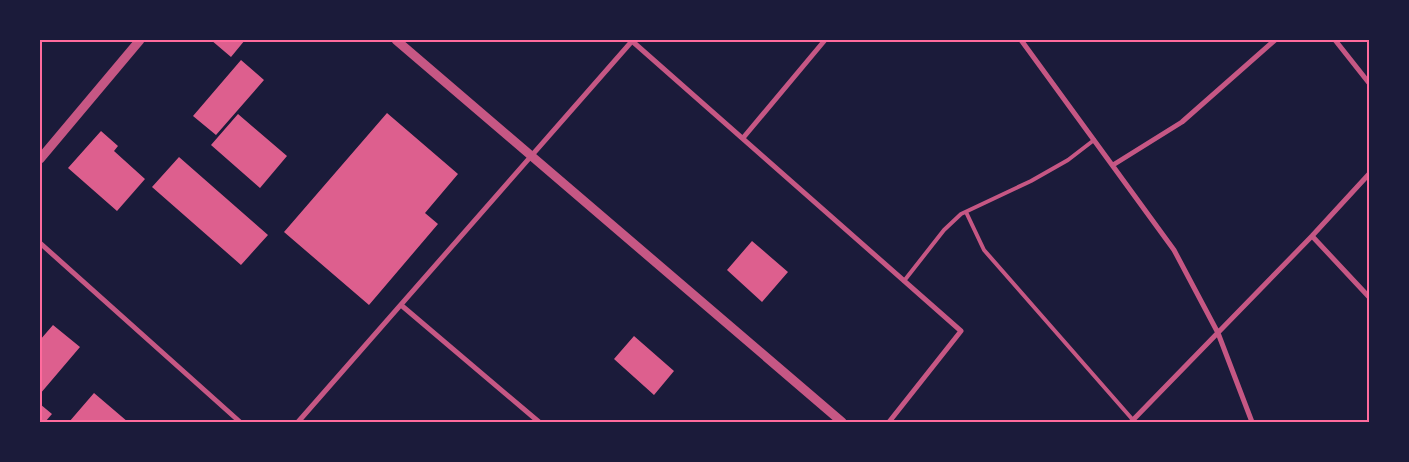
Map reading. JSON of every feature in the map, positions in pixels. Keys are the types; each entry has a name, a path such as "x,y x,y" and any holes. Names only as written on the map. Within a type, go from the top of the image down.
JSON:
{"street":[{"path":"40,159 140,40"},
{"path":"396,40 842,422"},
{"path":"298,422 633,40 961,331 889,422"},
{"path":"742,138 826,40"},
{"path":"1021,40 1174,250 1218,333 1252,422"},
{"path":"1113,166 1182,122 1276,40"},
{"path":"1336,40 1369,83"},
{"path":"1132,421 1312,236 1369,174"},
{"path":"1312,236 1369,298"},
{"path":"40,244 240,422"},
{"path":"401,305 539,422"}],"lane":[{"path":"904,281 944,230 961,214 1031,181 1068,160 1094,140"},
{"path":"966,212 984,250 1132,421"}],"building":[{"path":"211,40 245,40 231,57"},
{"path":"241,60 264,80 216,135 193,116"},
{"path":"387,113 458,174 425,213 438,224 369,305 284,232"},
{"path":"238,114 287,156 260,188 211,145"},
{"path":"101,131 118,146 114,151 145,179 117,211 68,168"},
{"path":"179,157 268,235 241,265 152,187"},
{"path":"752,241 788,272 762,302 727,270"},
{"path":"53,325 80,347 40,394 40,340"},
{"path":"634,336 674,371 654,395 614,359"},
{"path":"94,393 128,422 69,422"},
{"path":"40,404 52,414 45,422 40,422"}]}
